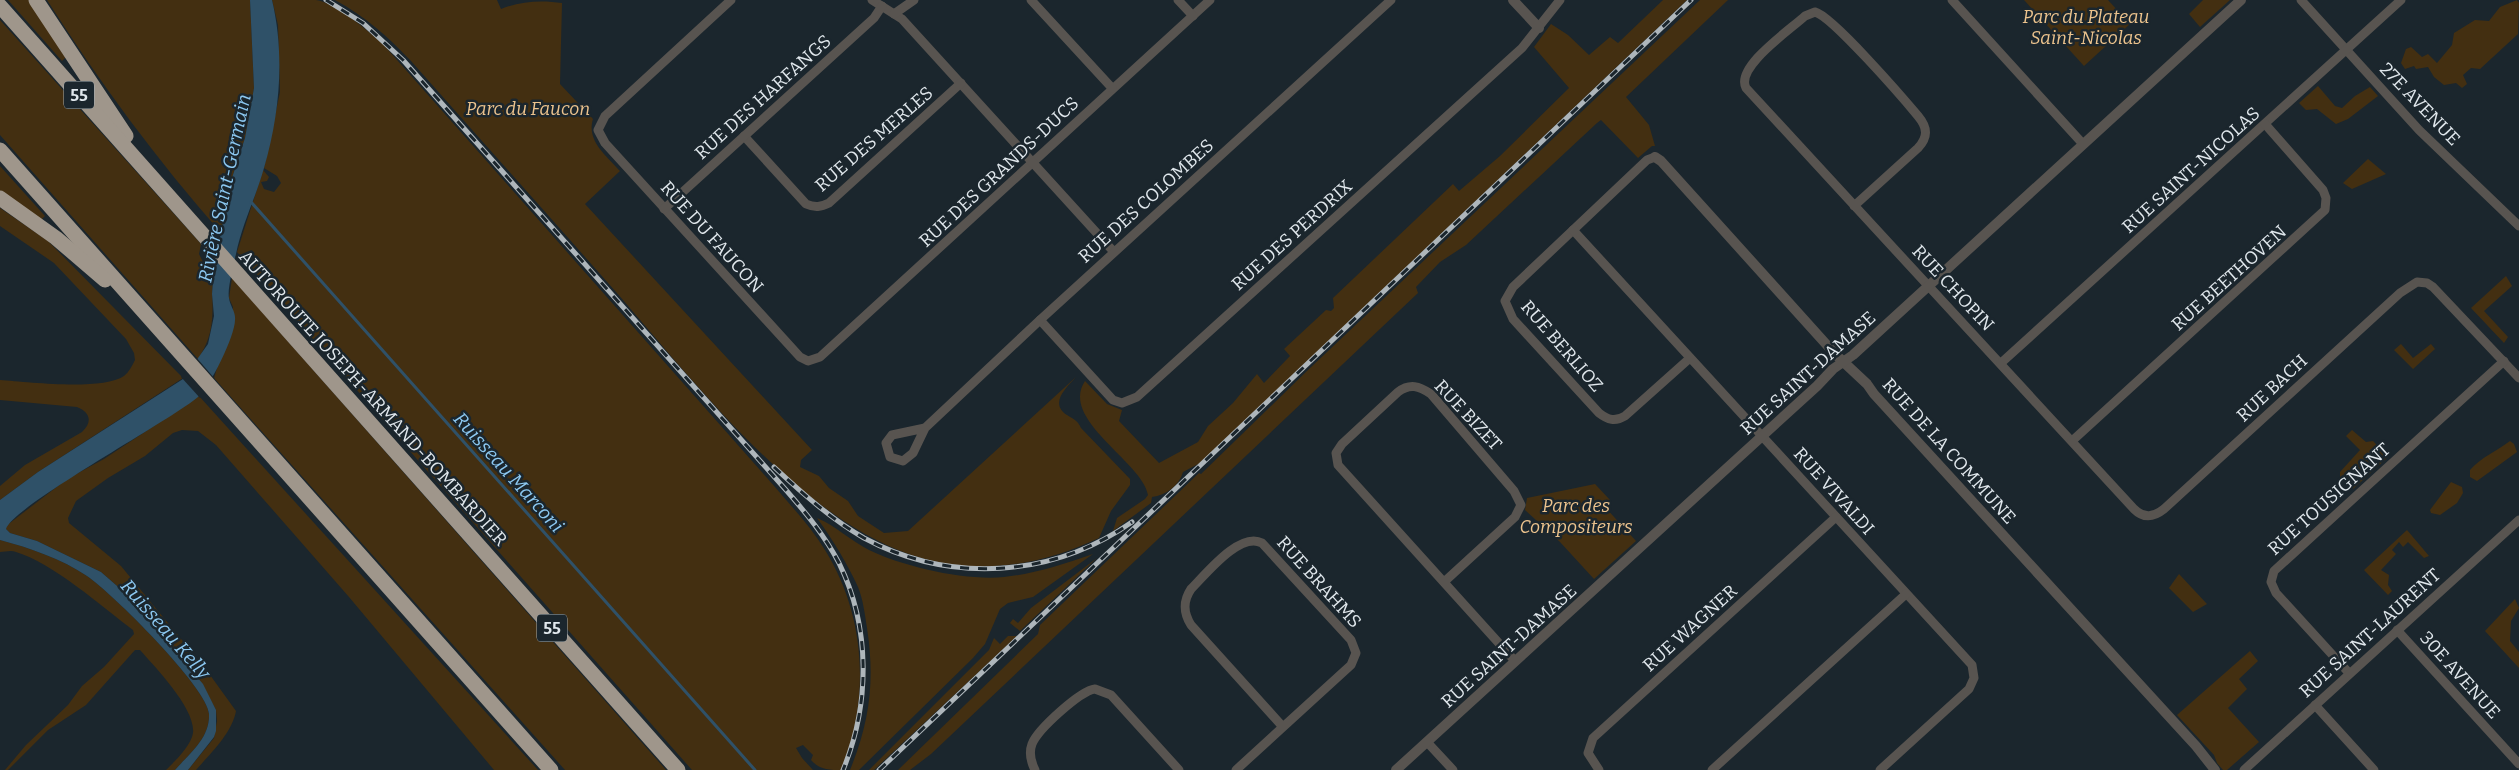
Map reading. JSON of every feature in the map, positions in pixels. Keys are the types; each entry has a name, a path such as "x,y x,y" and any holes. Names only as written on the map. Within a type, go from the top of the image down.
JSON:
{"highway":[{"path":"36,0 158,184"},
{"name":"AUTOROUTE JOSEPH-ARMAND-BOMBARDIER","path":"0,6 678,770"},
{"path":"0,150 551,770"},
{"path":"0,198 56,238 146,315"}],"street":[{"name":"RUE DU FAUCON","path":"730,0 605,116 598,130 605,143 664,209 800,357 807,361"},
{"path":"872,0 902,19 1114,252"},
{"path":"894,14 914,0"},
{"path":"1031,0 1112,88"},
{"path":"1178,0 1193,16"},
{"name":"RUE DES GRANDS-DUCS","path":"807,361 820,358 1210,0"},
{"name":"RUE DES COLOMBES","path":"925,428 892,435 886,443 890,457 903,461 911,457 925,428 1114,252 1391,0"},
{"path":"1513,0 1539,28"},
{"name":"RUE DES PERDRIX","path":"1040,320 1109,396 1122,403 1137,398 1515,55 1560,0"},
{"path":"1952,0 2083,144"},
{"name":"RUE SAINT-DAMASE","path":"1396,770 2241,0"},
{"name":"27E AVENUE","path":"2302,0 2419,130 2519,226"},
{"name":"RUE SAINT-NICOLAS","path":"2001,363 2401,0"},
{"name":"RUE DES HARFANGS","path":"664,209 874,18 882,6"},
{"name":"RUE CHOPIN","path":"1854,206 1924,142 1926,132 1918,116 1835,26 1824,15 1816,12 1805,16 1756,59 1744,74 1744,84 1854,206 2138,513 2148,516"},
{"name":"RUE DES MERLES","path":"744,136 806,204 814,207 822,206 829,203 961,84"},
{"name":"RUE BEETHOVEN","path":"2072,441 2325,210 2327,202 2323,190 2265,124"},
{"name":"RUE BERLIOZ","path":"1655,158 1647,160 1510,290 1505,301 1513,319 1599,413 1609,419 1615,420 1625,416 1690,358"},
{"name":"RUE DE LA COMMUNE","path":"1655,158 1664,164 1835,354 1844,361 2196,746 2215,770"},
{"name":"RUE VIVALDI","path":"1574,230 1969,662 1973,669 1974,678 1969,689 1880,770"},
{"name":"RUE BACH","path":"2148,516 2156,515 2164,509 2400,293 2417,282 2427,283 2433,288 2504,361"},
{"path":"2504,361 2519,378"},
{"name":"RUE TOUSIGNANT","path":"2349,673 2276,593 2271,582 2274,571 2504,361"},
{"name":"RUE BIZET","path":"1444,582 1516,517 1521,505 1514,490 1431,394 1419,387 1407,386 1398,392 1342,444 1336,453 1336,461 1341,469 1515,661"},
{"name":"RUE WAGNER","path":"1599,770 1588,753 1593,738 1836,517"},
{"name":"RUE SAINT-LAURENT","path":"2244,770 2349,673 2517,525"},
{"name":"RUE BRAHMS","path":"1236,770 1351,665 1356,653 1355,647 1262,543 1257,541 1242,542 1191,589 1187,595 1184,611 1191,625 1283,727"},
{"path":"1712,770 1906,594"},
{"name":"30E AVENUE","path":"2397,630 2519,764"},
{"path":"1035,770 1032,762 1031,748 1037,735 1080,694 1095,689 1111,696 1179,770"},
{"path":"2315,705 2374,770"},
{"path":"1427,742 1453,770"}],"green space":[{"path":"8,0 30,0 66,57 62,61"},
{"path":"47,0 250,0 254,88 245,138 231,181 222,234 130,120"},
{"path":"272,0 316,0 324,2 351,17 382,43 814,533 839,575 849,602 856,630 860,686 857,715 851,743 842,770 821,768 811,760 813,755 803,745 796,748 813,770 692,770 422,465 237,252 263,170 269,177 267,181 261,182 264,189 274,192 281,183 277,176 264,168 280,92 278,25"},
{"name":"Parc du Faucon","path":"335,0 497,0 501,9 531,2 562,3 560,84 593,119 592,134 595,141 620,171 585,204 812,450 801,460 800,467 819,476 829,488 848,501 858,516 884,533 908,531 1076,377 1061,396 1059,406 1077,422 1130,479 1130,485 1111,511 1099,538 1076,548 1028,562 980,566 955,565 906,553 865,534 824,507 785,476 712,402 411,61 376,28"},
{"path":"1663,0 1687,0 1200,463 1183,472 1175,486 1162,494 1152,497 1151,503 1113,531 1117,518 1148,495 1143,482 1092,426 1083,411 1080,396 1085,381 1107,404 1122,410 1119,421 1159,463 1198,442 1208,426 1233,403 1257,374 1264,383 1290,356 1284,349 1326,310 1331,311 1334,308 1333,298 1453,184 1459,191 1500,156 1569,88 1534,47 1551,24 1568,35 1589,55 1610,37 1618,43"},
{"path":"1700,0 1728,0 1626,97 1649,125 1655,146 1652,146 1638,158 1601,120 1597,123 1466,245 1440,262 1416,287 1418,293 931,754 910,770 898,770 1038,634 1040,625"},
{"name":"Parc du Plateau Saint-Nicolas","path":"2024,0 2108,0 2130,24 2084,66"},
{"path":"2203,0 2230,0 2200,27 2189,14"},
{"path":"2517,0 2519,3 2518,34 2480,69 2471,68 2463,75 2467,84 2462,88 2456,83 2444,85 2434,77 2428,67 2416,69 2414,66 2405,69 2401,63 2406,49 2411,47 2422,57 2428,54 2437,63 2452,45 2454,33 2475,20 2489,21 2500,7"},
{"path":"0,20 201,244 199,254 205,266 214,268 211,325 205,347 198,359 0,135"},
{"path":"2318,86 2335,106 2342,108 2355,96 2370,87 2378,96 2348,119 2336,124 2317,109 2306,110 2299,103"},
{"path":"2368,159 2386,174 2352,189 2343,183"},
{"path":"0,166 45,216 41,220 0,191"},
{"path":"0,208 48,241 183,378 38,472 0,500 0,486 25,465 82,432 89,421 87,414 77,407 0,400 0,380 46,384 82,384 114,381 129,371 135,360 134,353 126,339 54,263 0,226"},
{"path":"2506,276 2512,286 2484,311 2508,337 2504,343 2471,308"},
{"path":"232,278 666,770 565,770 214,378 219,361 227,346 233,307 229,298"},
{"path":"2401,344 2413,358 2431,344 2435,349 2413,369 2394,350"},
{"path":"199,396 538,770 494,770 349,597 216,445 198,431 182,430 173,433 145,456 108,478 76,501 68,518 69,523 121,566 205,668 236,711 226,735 196,770 188,770 214,738 217,721 216,710 197,676 124,592 101,572 37,541 10,533 6,526 67,479 104,459"},
{"path":"2352,430 2366,442 2373,441 2388,457 2353,489 2340,477 2340,472 2360,450 2346,436"},
{"path":"2510,441 2514,444 2517,452 2477,481 2470,477 2470,470 2474,465"},
{"path":"2451,482 2462,487 2463,493 2457,503 2440,515 2431,513 2430,510"},
{"name":"Parc des Compositeurs","path":"1595,484 1610,500 1604,506 1636,541 1594,579 1560,542 1525,510 1527,498"},
{"path":"817,518 862,546 883,556 917,567 954,575 989,578 1015,576 1049,568 1093,554 1033,597 1008,603 1000,609 985,644 973,658 859,770 850,770 862,734 869,700 871,665 867,628 863,602 858,587 829,535"},
{"path":"2407,530 2429,556 2424,558 2408,542 2403,547 2399,542 2392,550 2396,554 2381,570 2389,575 2388,585 2392,591 2388,595 2364,570"},
{"path":"0,540 67,564 87,576 99,585 157,641 193,684 204,701 209,714 208,723 203,738 175,770 166,770 182,753 192,738 192,723 182,701 164,677 140,650 135,650 86,705 48,730 8,770 5,770 26,745 68,705 82,686 104,667 134,634 133,630 92,598 45,565 14,551 0,552"},
{"path":"1097,558 1020,631 1010,623 1013,619 1018,623 1031,608"},
{"path":"2179,574 2207,604 2193,612 2169,588"},
{"path":"2515,599 2519,608 2511,621 2510,641 2519,652 2519,668 2485,631"},
{"path":"1008,636 1017,636 874,770 869,770 989,650 994,638 1000,644"},
{"path":"2250,651 2258,661 2239,679 2247,689 2228,708 2259,742 2227,770 2223,770 2217,763 2214,755 2177,715"}],"water":[{"path":"250,0 272,0 278,42 279,84 274,126 261,179 242,232 231,276 229,298 235,314 235,320 231,337 221,361 209,383 198,397 35,502 15,518 6,529 10,533 37,541 101,572 124,592 203,684 216,710 216,731 214,737 188,770 175,770 203,738 208,723 209,714 204,701 193,684 157,641 99,585 87,576 56,559 0,540 0,500 38,472 183,379 208,344 214,316 212,294 214,268 231,181 245,138 254,88"}],"pier":[{"path":"196,357 215,379 200,398 181,377"}],"waterway":[{"name":"Ruisseau Marconi","path":"251,202 755,770"}],"railway":[{"path":"326,0 363,23 403,60 786,490 828,543 839,563 857,614 863,666 862,693 858,719 852,745 843,770"},
{"path":"879,770 1691,0"},
{"path":"774,467 817,505 852,531 897,553 931,563 965,568 1000,568 1035,564 1068,555 1101,541 1132,522"}],"water label":[{"name":"Rivière Saint-Germain","path":"224,188"},
{"name":"Ruisseau Kelly","path":"166,629"}]}
